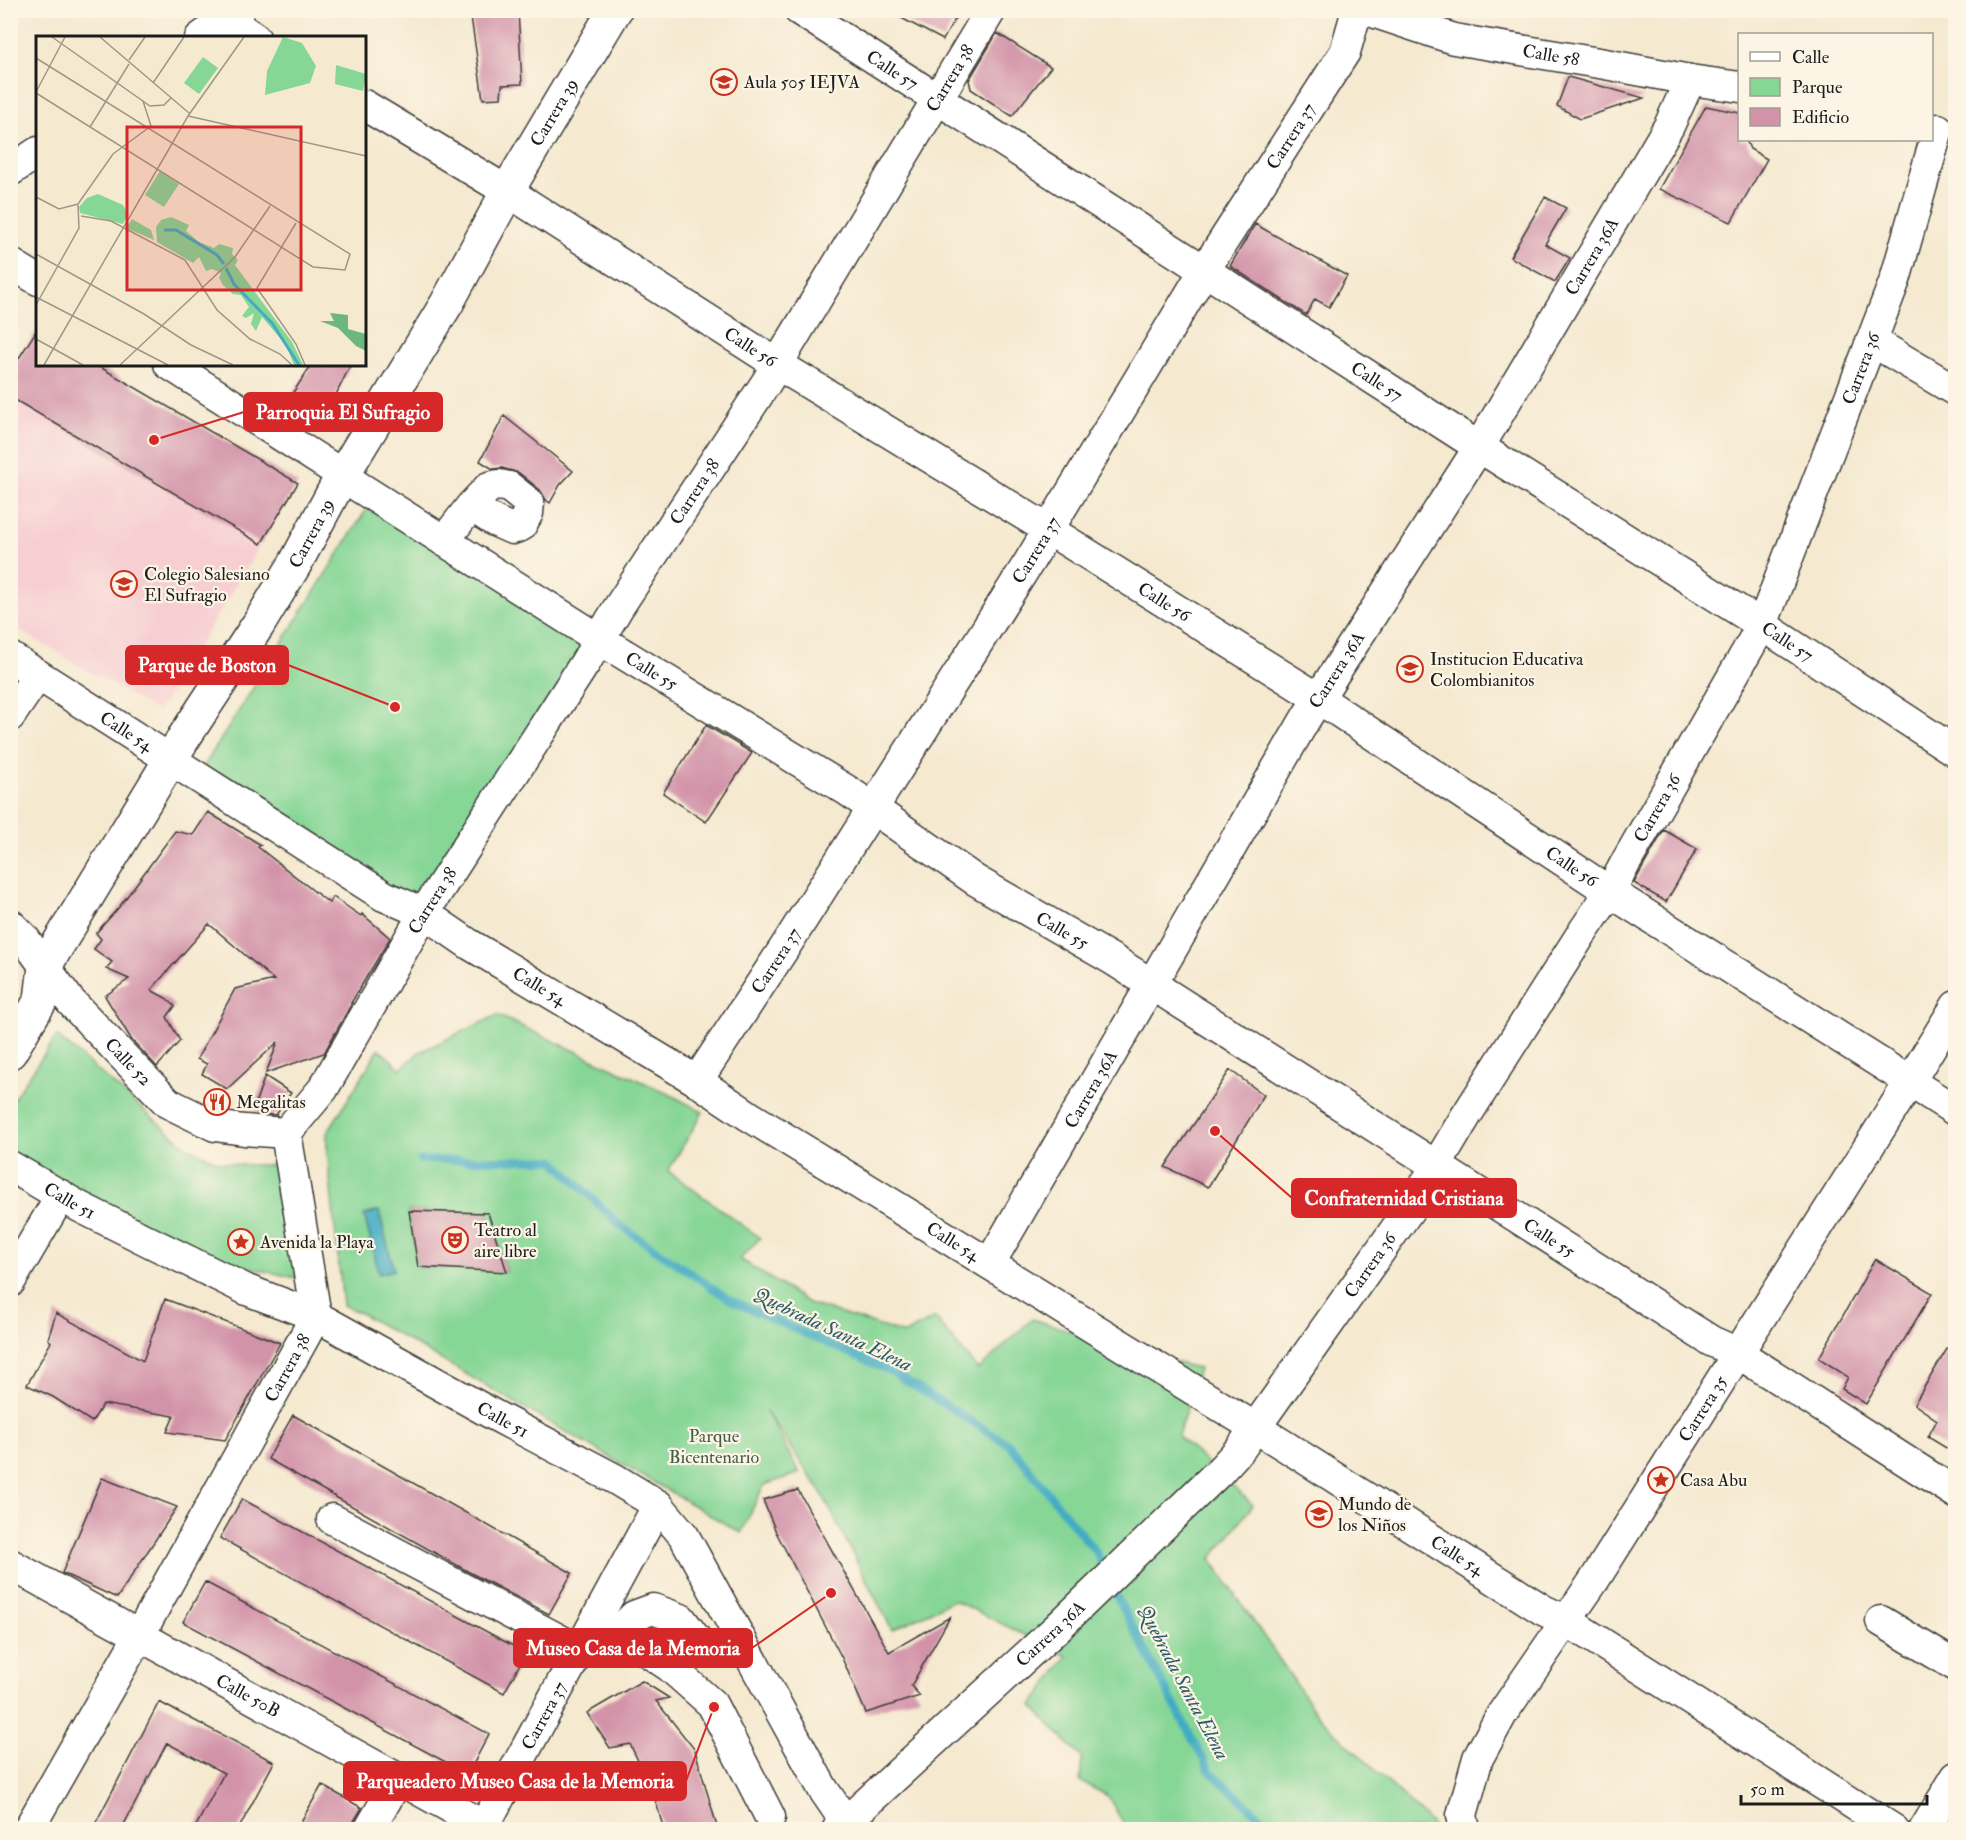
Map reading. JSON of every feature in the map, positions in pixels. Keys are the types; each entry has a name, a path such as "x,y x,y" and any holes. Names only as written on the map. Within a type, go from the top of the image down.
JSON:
{"main road":[{"name":"Carrera 39","path":"10,1052 41,1000 45,966 170,760 253,635 295,564 342,476 447,303 507,191 615,10"}],"street":[{"name":"Calle 57","path":"799,10 1479,447 1762,625 1956,752"},
{"name":"Carrera 38","path":"28,1830 140,1634 316,1316 286,1132 323,1089 424,913 777,364 991,10"},
{"name":"Carrera 37","path":"697,1081 786,947 1049,530 1204,271 1346,52 1356,10"},
{"name":"Calle 58","path":"1367,10 1454,39 1738,87"},
{"path":"202,36 226,13 253,36"},
{"name":"Carrera 36A","path":"990,1263 1318,698 1479,447 1669,126 1690,80"},
{"name":"Calle 56","path":"366,106 507,191 777,364 1318,698 1610,892 1956,1111"},
{"name":"Carrera 36","path":"1255,1428 1414,1203 1575,943 1610,892 1762,625 1895,280 1942,130"},
{"path":"10,171 36,153"},
{"path":"1872,342 1956,391"},
{"name":"Calle 55","path":"172,366 599,639 848,791 975,880 1115,962 1711,1341 1738,1353 1956,1493"},
{"path":"444,541 471,506"},
{"name":"Calle 54","path":"10,657 384,896 424,913 469,944 697,1081 749,1116 990,1263 1543,1610 1567,1621 1894,1830"},
{"path":"10,716 38,675"},
{"name":"Calle 52","path":"10,924 24,938 70,1001 168,1102 215,1126 244,1131 286,1132"},
{"name":"Carrera 35","path":"1464,1822 1478,1758 1502,1714 1567,1621 1956,1006"},
{"name":"Calle 51","path":"10,1166 101,1218 247,1290 316,1316 615,1479 658,1505 684,1536 844,1827"},
{"path":"10,1282 61,1196"},
{"name":"Carrera 36A","path":"844,1827 899,1771 1057,1628 1218,1473 1241,1448 1255,1428"},
{"name":"Carrera 37","path":"483,1828 579,1650 607,1625 658,1505"},
{"path":"332,1519 579,1650"},
{"name":"Calle 50B","path":"10,1564 399,1778 483,1828"},
{"path":"607,1625 653,1609 681,1619 696,1640"},
{"path":"1881,1621 1956,1666"},
{"path":"607,1625 669,1666 712,1704 770,1817"},
{"path":"1924,1830 1956,1777"},
{"path":"369,1830 399,1778"}],"shaded area":[{"path":"1594,10 1593,17 1525,11"},
{"name":"Colegio Salesiano El Sufragio","path":"11,397 261,544 158,712 11,625"}],"green space":[{"path":"370,504 590,642 421,910 200,772"},
{"name":"Parque Bicentenario","path":"497,1015 667,1093 703,1112 668,1171 760,1238 740,1259 810,1304 905,1334 935,1318 978,1370 1032,1319 1199,1369 1178,1436 1253,1505 1211,1559 1318,1716 1432,1824 1434,1829 1126,1829 1108,1796 1080,1781 1082,1758 1032,1706 1067,1656 954,1600 892,1630 821,1492 765,1410 800,1473 764,1485 741,1533 343,1305 327,1133 379,1049 401,1069 418,1053","holes":["409,1211 488,1213 507,1272 418,1267"]},
{"path":"57,1036 187,1147 219,1162 275,1165 277,1194 301,1279 201,1257 11,1156 11,1102"}],"water":[{"path":"379,1211 394,1270 379,1274 364,1215"}],"building":[{"path":"470,10 518,10 522,84 502,85 501,98 483,99"},
{"path":"886,10 960,10 943,40"},
{"path":"997,33 1051,67 1012,116 971,89 969,80"},
{"path":"1568,77 1644,98 1580,119 1557,106"},
{"path":"1706,106 1738,113 1738,141 1746,141 1750,149 1767,159 1731,222 1659,189"},
{"path":"1545,197 1566,208 1545,244 1570,258 1555,282 1510,257"},
{"path":"1255,224 1347,276 1329,307 1315,299 1306,315 1230,266"},
{"path":"36,331 36,366 98,366 298,483 261,544 10,397 10,372"},
{"path":"311,366 350,366 323,421 286,403"},
{"path":"504,416 573,471 560,485 550,503 540,490 519,473 502,468 493,469 480,461"},
{"path":"706,725 752,753 706,822 663,793"},
{"path":"208,812 261,845 258,847 329,903 333,897 361,916 362,914 390,938 324,1053 266,1073 278,1042 227,1089 202,1074 207,1064 197,1059 235,989 274,980 209,924 151,990 175,1006 167,1017 180,1041 157,1067 131,1039 105,996 129,979 106,969 112,962 94,949 101,939 96,933 120,906 175,831 193,835"},
{"path":"1664,830 1697,849 1666,902 1634,883"},
{"path":"1230,1070 1264,1095 1208,1187 1165,1167"},
{"path":"265,1076 291,1093 276,1115 262,1114 253,1109"},
{"name":"Teatro al aire libre","path":"409,1211 488,1213 507,1272 418,1267"},
{"path":"1875,1259 1932,1293 1866,1404 1842,1389 1848,1377 1819,1358"},
{"path":"165,1299 280,1343 225,1440 167,1432 174,1416 103,1404 92,1422 53,1397 27,1385 51,1342 48,1339 56,1313 143,1361"},
{"path":"1956,1334 1956,1454 1928,1437 1937,1420 1914,1404"},
{"path":"293,1415 572,1573 549,1614 469,1572 268,1459"},
{"path":"102,1478 177,1507 117,1598 62,1573"},
{"path":"798,1490 889,1652 950,1617 911,1686 920,1696 866,1713 842,1658 776,1532 763,1500"},
{"path":"242,1499 526,1653 504,1693 220,1538"},
{"path":"205,1582 489,1734 468,1774 183,1622"},
{"path":"642,1681 669,1698 656,1701 695,1750 718,1830 664,1830 653,1792 630,1744 610,1748 587,1713"},
{"path":"159,1702 274,1762 238,1830 194,1830 224,1773 167,1743 121,1830 92,1830"},
{"path":"322,1785 362,1808 354,1821 352,1830 296,1830"}],"waterway":[{"name":"Quebrada Santa Elena","path":"421,1160 553,1160 621,1226 732,1301 890,1371 1010,1445 1098,1555 1105,1573"},
{"name":"Quebrada Santa Elena","path":"1110,1584 1209,1770 1274,1830"}],"place":[{"name":"Aula 505 IEJVA","path":"724,82"},
{"name":"Parroquia El Sufragio","path":"154,440"},
{"name":"Colegio Salesiano El Sufragio","path":"124,584"},
{"name":"Institucion Educativa Colombianitos","path":"1410,669"},
{"name":"Parque de Boston","path":"395,707"},
{"name":"Megalitas","path":"217,1102"},
{"name":"Confraternidad Cristiana","path":"1215,1131"},
{"name":"Teatro al aire libre","path":"455,1240"},
{"name":"Avenida la Playa","path":"241,1242"},
{"name":"Casa Abu","path":"1661,1480"},
{"name":"Mundo de los Niños","path":"1319,1514"},
{"name":"Museo Casa de la Memoria","path":"831,1593"},
{"name":"Parqueadero Museo Casa de la Memoria","path":"714,1707"}]}
